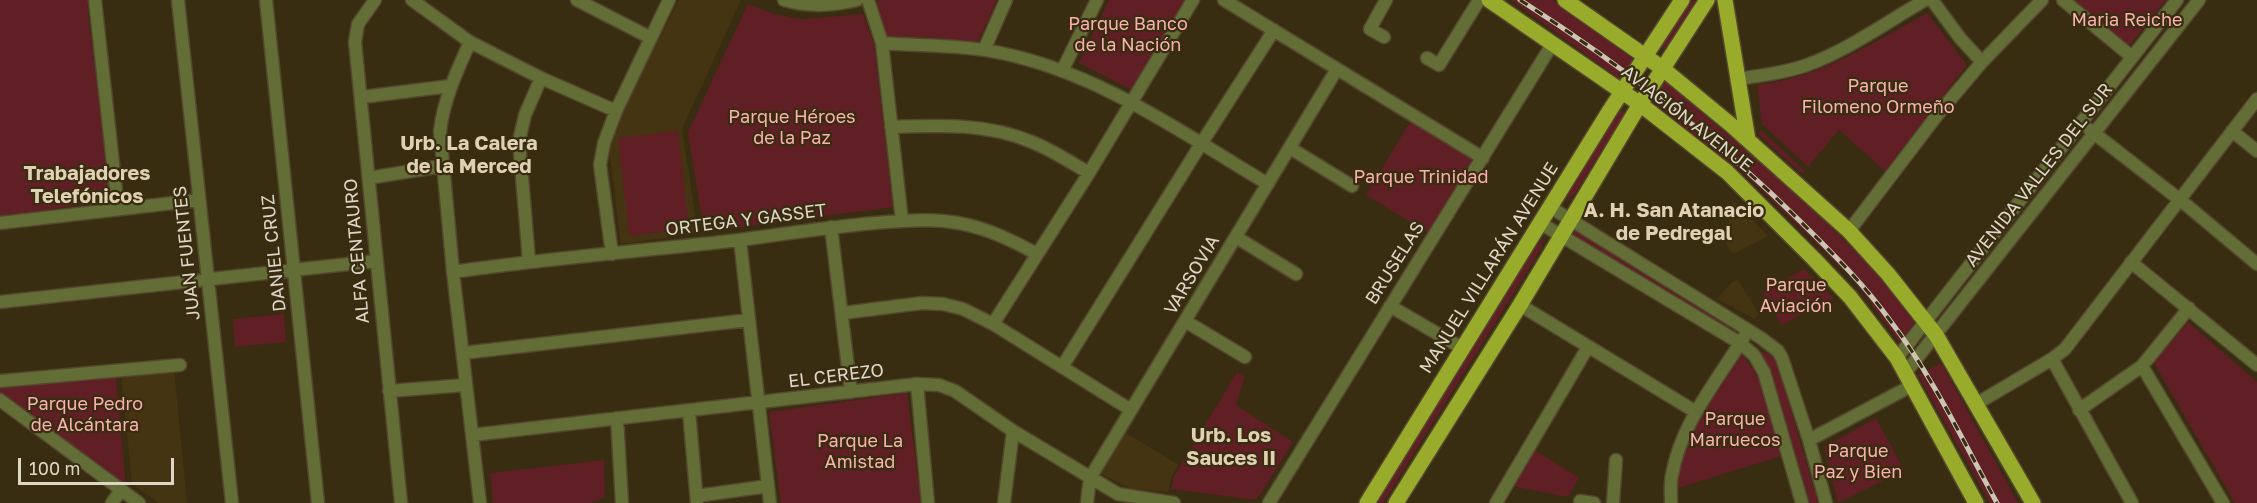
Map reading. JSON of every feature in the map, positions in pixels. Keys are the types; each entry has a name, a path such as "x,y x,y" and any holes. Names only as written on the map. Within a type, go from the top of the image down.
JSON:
{"main road":[{"name":"AVIACIÓN AVENUE","path":"1489,0 1640,104 1733,178 1850,297 1897,358 1910,379 1976,503"},
{"name":"AVIACIÓN AVENUE","path":"1565,0 1645,54 1748,140 1849,231 1888,274 1936,335 2033,503"},
{"name":"MANUEL VILLARÁN AVENUE","path":"1367,503 1645,54 1682,0"},
{"path":"1396,503 1562,237 1662,68 1707,0"},
{"path":"1725,0 1748,140"}],"street":[{"path":"95,0 118,209"},
{"name":"JUAN FUENTES","path":"178,0 232,503"},
{"name":"DANIEL CRUZ","path":"266,0 318,503"},
{"name":"ALFA CENTAURO","path":"375,0 361,19 356,33 376,261 401,503"},
{"path":"577,0 651,38"},
{"path":"612,254 600,165 601,153 616,111 669,0"},
{"path":"784,0 809,5 825,5 857,0"},
{"path":"868,0 882,43 902,221"},
{"path":"984,50 1006,0"},
{"path":"1062,71 1097,0"},
{"path":"993,324 1089,173 1193,0"},
{"path":"1224,0 1483,158"},
{"path":"1384,37 1370,29 1386,0"},
{"path":"1427,58 1438,65 1479,0"},
{"path":"1739,79 1785,71 1813,62 1857,40 1925,0"},
{"path":"1932,0 1960,38 1982,62"},
{"path":"1849,231 1942,109 1982,62 2042,0"},
{"path":"2063,0 2132,57"},
{"name":"AVENIDA VALLES DEL SUR","path":"1897,358 2177,0"},
{"name":"AVENIDA VALLES DEL SUR","path":"1910,379 1936,335 2199,0"},
{"path":"419,2 470,42 541,78 616,111"},
{"path":"1062,367 1200,144 1274,30"},
{"path":"470,42 450,86 442,120 442,166 480,503"},
{"path":"882,43 984,50 1034,61 1062,71 1131,102 1268,184"},
{"name":"BRUSELAS","path":"1269,503 1553,43"},
{"name":"VARSOVIA","path":"1087,503 1090,478 1337,69"},
{"path":"529,261 519,141 525,115 541,78"},
{"path":"362,97 450,86"},
{"path":"1976,404 2052,359 2065,348 2257,99"},
{"path":"891,127 942,124 986,129 1030,141 1056,153 1089,173"},
{"path":"2081,124 2257,264"},
{"path":"2232,131 2257,151"},
{"path":"1290,148 1352,186"},
{"path":"369,178 442,166"},
{"path":"0,223 199,200"},
{"path":"1550,207 1770,345 1782,358 1809,440 1826,503"},
{"name":"ORTEGA Y GASSET","path":"453,272 529,261 740,240 831,227 924,220 964,223 1004,236 1037,254"},
{"path":"1540,224 1740,343 1754,355 1764,372 1802,503"},
{"path":"831,227 851,392"},
{"path":"1236,237 1296,274"},
{"path":"740,240 770,503"},
{"path":"0,302 376,261"},
{"path":"2131,262 2257,365"},
{"path":"843,313 906,304 943,304 963,309 993,324 1131,411"},
{"path":"1520,305 1696,412"},
{"path":"1390,306 1462,348"},
{"path":"2079,410 2142,366 2189,308"},
{"path":"463,353 749,320"},
{"path":"1185,321 1245,357"},
{"path":"1671,503 1672,476 1677,455 1696,412 1748,330"},
{"path":"1496,503 1588,347"},
{"path":"2052,359 2132,503"},
{"path":"0,381 180,365"},
{"path":"2142,366 2223,503"},
{"path":"1809,440 1910,379"},
{"path":"917,384 928,503"},
{"name":"EL CEREZO","path":"472,435 917,384 939,385 955,391 1014,431 1118,494 1174,503"},
{"path":"389,391 465,385"},
{"path":"0,400 140,503"},
{"path":"689,411 697,500 768,486"},
{"path":"617,418 622,503"},
{"path":"1004,503 1014,431"},
{"path":"1613,503 1616,460"},
{"path":"112,503 121,490"},
{"path":"1580,501 1594,503"}],"shaded area":[{"path":"679,0 741,0 682,129 698,233 621,244 609,149 622,110"},
{"path":"1732,200 1768,236 1732,254 1726,242"},
{"path":"1738,280 1759,314 1755,319 1717,299 1731,283"},
{"path":"174,369 187,503 159,503 132,484 121,373"},
{"path":"1126,433 1179,465 1172,475 1168,492 1132,489 1103,475 1101,471"}],"green space":[{"path":"0,0 88,0 112,200 0,217"},
{"path":"880,0 997,0 978,42 926,37 888,42 876,2"},
{"name":"Parque Banco de la Nación","path":"1109,0 1186,0 1132,90 1079,63"},
{"path":"1511,0 1552,0 1635,60 1620,79"},
{"path":"1688,0 1698,2 1665,49 1658,45"},
{"name":"Maria Reiche","path":"2075,0 2166,0 2129,46"},
{"name":"Parque Héroes de la Paz","path":"748,4 774,14 802,19 863,14 874,44 893,207 704,232 688,132"},
{"name":"Parque Filomeno Ormeño","path":"1927,13 1967,65 1885,171 1839,130 1808,167 1762,124 1757,85 1780,81 1824,67"},
{"path":"1665,81 1802,199 1872,268 1916,321 1900,343 1854,280 1750,179 1649,100"},
{"path":"1619,110 1625,113 1576,192 1566,202 1570,189"},
{"name":"Parque Trinidad","path":"1411,120 1476,160 1430,234 1366,195"},
{"path":"1761,130 1805,171 1802,174 1758,134"},
{"path":"678,131 689,229 629,236 618,138"},
{"path":"1576,229 1730,326 1727,330 1572,237"},
{"path":"1544,238 1541,249 1383,503 1374,503 1535,246"},
{"name":"Parque Aviación","path":"1804,269 1833,298 1782,325 1762,293"},
{"path":"284,314 286,342 235,347 233,319"},
{"path":"2188,322 2257,382 2257,503 2235,503 2154,363"},
{"path":"1759,352 1776,358 1818,503 1810,503 1772,375"},
{"name":"Parque Marruecos","path":"1741,354 1750,364 1763,388 1785,455 1675,489 1685,445 1699,413 1734,357"},
{"path":"1941,363 2018,503 1990,503 1918,375"},
{"path":"1237,372 1245,377 1236,405 1293,442 1259,496 1254,500 1171,489 1174,476"},
{"name":"Parque Pedro de Alcántara","path":"116,377 126,486 0,394 0,387"},
{"name":"Parque La Amistad","path":"907,393 921,503 781,503 769,412"},
{"name":"Parque Paz y Bien","path":"1876,418 1904,470 1838,503 1824,447"},
{"path":"1532,448 1579,478 1568,497 1511,486"},
{"path":"604,460 605,497 591,503 493,503 490,473"}],"railway":[{"path":"1520,0 1630,76 1701,132 1769,191 1847,269 1869,293 1905,340 1997,503"}],"district":[{"name":"Urb. La Calera de la Merced","path":"469,156"},
{"name":"Trabajadores Telefónicos","path":"87,186"},
{"name":"A. H. San Atanacio de Pedregal","path":"1674,222"},
{"name":"Urb. Los Sauces II","path":"1231,448"}]}
